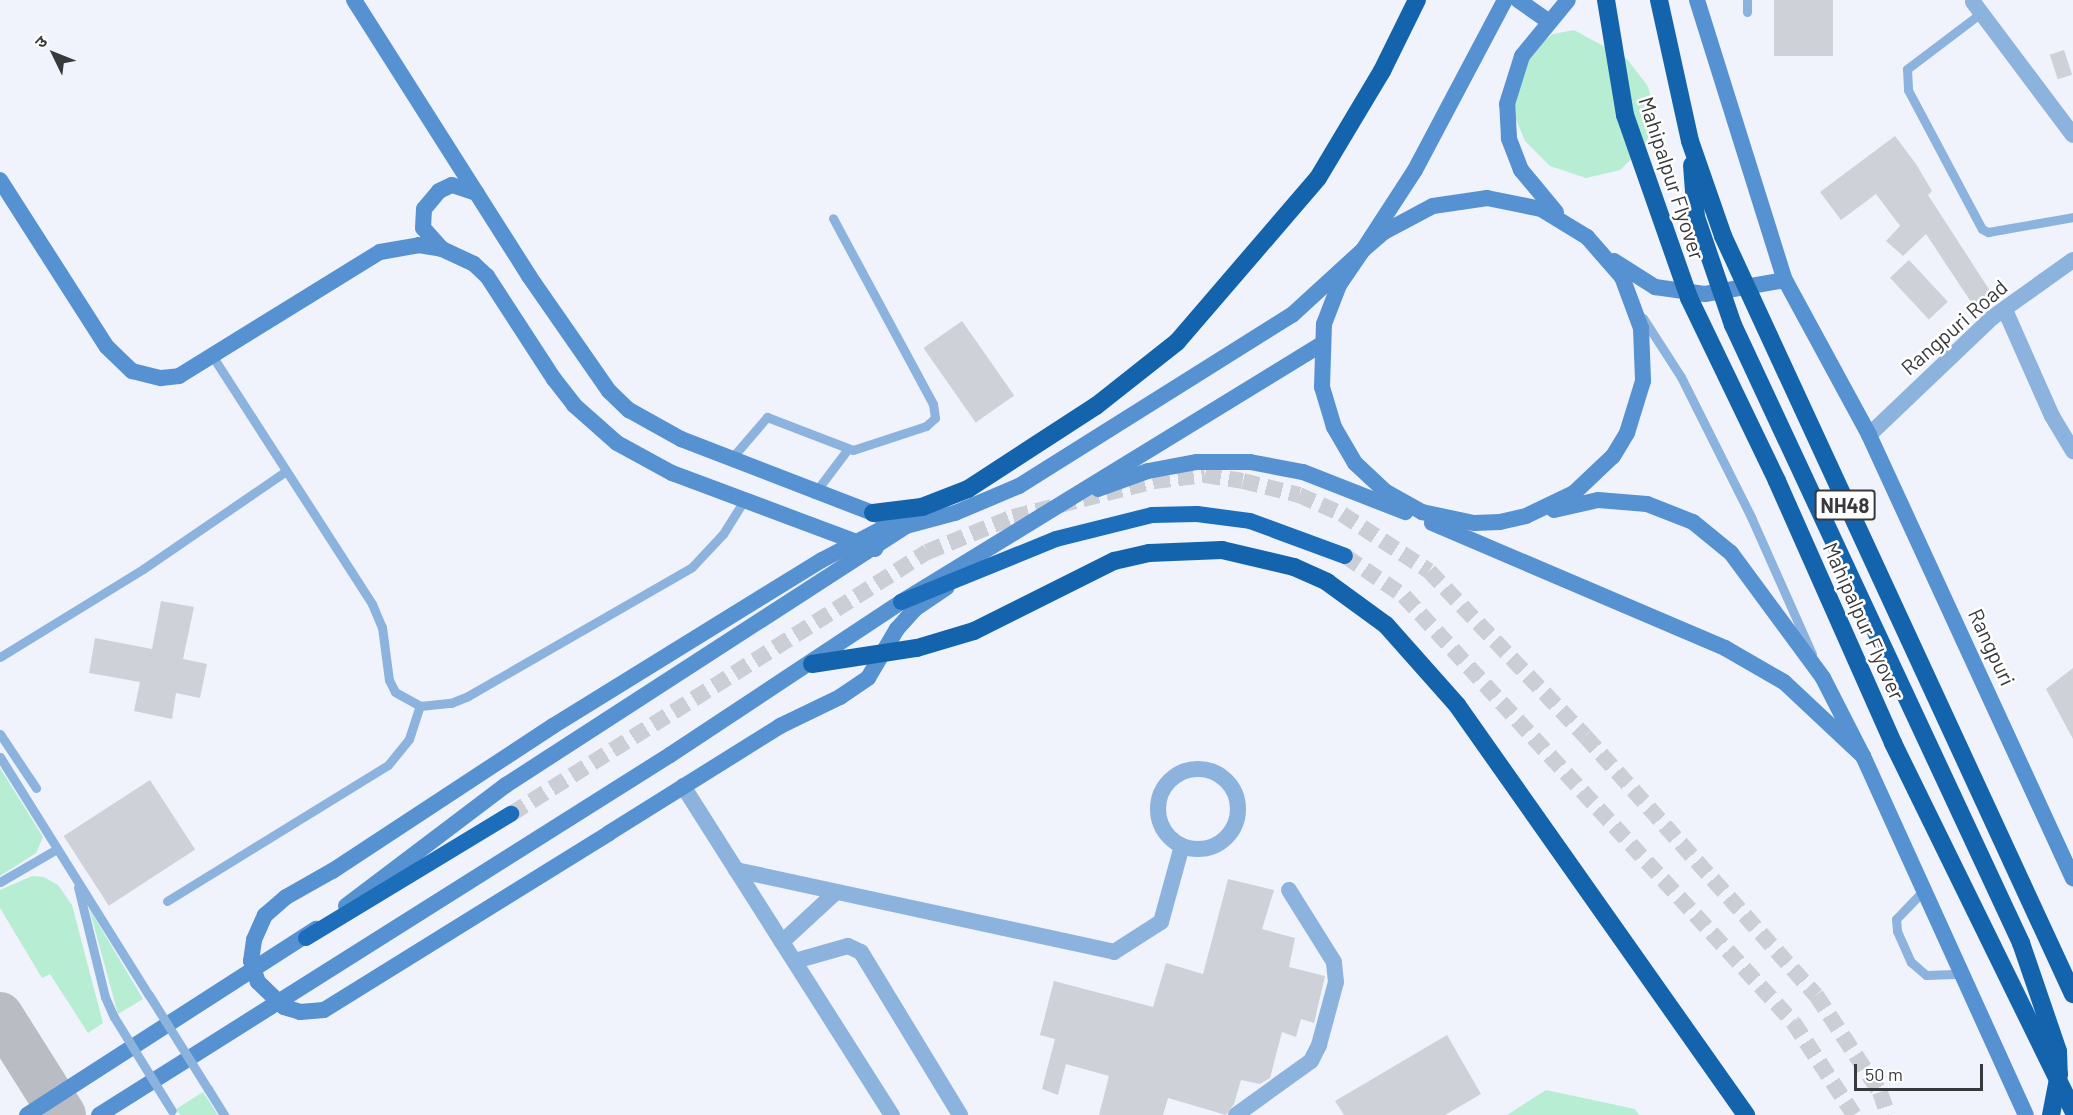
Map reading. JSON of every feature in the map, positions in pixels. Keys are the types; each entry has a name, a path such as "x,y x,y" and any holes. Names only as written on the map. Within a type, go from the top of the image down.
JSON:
{"highway":[{"path":"873,513 922,507 968,489 1096,406 1177,342 1245,267 1318,178 1382,71 1417,0"},
{"name":"Mahipalpur Flyover","path":"1606,0 1624,115 1689,298 1777,481 1893,743 2073,1111"},
{"name":"Mahipalpur Flyover","path":"1659,0 1690,141 1723,237 1802,413 2073,994"},
{"path":"1690,141 1696,217 1733,325 2021,943 2058,1051 2059,1074 2051,1115"},
{"path":"901,602 955,582 1056,539 1152,515 1197,514 1250,521 1345,556"},
{"path":"812,664 883,654 974,631 1114,561 1149,553 1222,550 1293,567 1358,601 1386,625 1441,687 1746,1115"},
{"path":"306,938 511,814"}],"main road":[{"path":"354,0 576,347 609,391 654,426 729,460 814,494 901,524"},
{"path":"1504,0 1415,170 1330,304 1321,345 1322,387 1334,427 1356,463 1378,485 1404,503 1448,519 1500,522 1598,500 1623,500 1663,509 1693,522 1731,553 1823,678 1863,756 2026,1115"},
{"path":"1518,0 1549,22"},
{"path":"1568,0 1532,41 1515,71 1507,121 1521,170 1565,222 1606,255 1655,287 1704,294 1785,280"},
{"name":"Rangpuri","path":"1697,0 1785,280 1869,435 2073,878"},
{"path":"0,180 117,360 132,371 161,378 179,376 380,252 419,245 442,249 474,264 487,276 554,380 574,405 616,443 672,473 874,549"},
{"path":"442,249 423,228 424,209 440,191 452,185 477,193"},
{"path":"955,582 916,608 897,629 868,678 840,697 780,726 324,1010 300,1012 284,1007 258,982 251,961 254,940 265,915 279,903 553,726 854,542 901,524 955,513 1020,486 1292,315 1363,250 1407,217 1460,200 1515,201 1565,222"},
{"path":"1526,516 1559,502 1595,476 1627,433 1643,381 1642,337 1633,302 1606,255"},
{"path":"99,1115 812,664 901,602 1321,345"},
{"path":"1066,500 1148,471 1197,462 1250,462 1303,472 1725,648 1784,682 1863,756"},
{"path":"27,1115 306,938 506,785 874,549 901,524"}],"street":[{"path":"1977,8 2073,135"},
{"name":"Rangpuri Road","path":"1869,435 1956,349 2073,260"},
{"path":"2005,310 2052,416 2073,452"},
{"path":"1196,768 1212,770 1226,778 1235,791 1239,807 1237,823 1216,846 1200,849 1182,846 1161,826 1157,811 1160,795 1168,781 1181,772 1196,768"},
{"path":"683,786 892,1115"},
{"path":"736,870 1114,952 1161,922 1182,846"},
{"path":"1236,1115 1311,1061 1320,1045 1336,982 1334,962 1289,890"},
{"path":"782,942 835,893"},
{"path":"795,962 848,946 861,951 960,1115"}],"lane":[{"path":"1747,0 1747,12"},
{"path":"1977,8 1907,69 1908,90 1982,228 1988,232 2073,217"},
{"path":"814,494 847,450 926,426 936,414 833,218"},
{"path":"1633,302 1681,377 1751,517 1823,678"},
{"path":"213,357 372,604 382,627 389,680 395,692 420,706 451,703 468,696 692,567 723,534 744,501"},
{"path":"729,460 767,417 847,450"},
{"path":"0,657 143,569 286,471"},
{"path":"167,901 388,765 409,739 420,706"},
{"path":"0,734 36,788"},
{"path":"0,757 224,1115"},
{"path":"0,882 57,849"},
{"path":"76,879 105,998 114,1017 173,1113"},
{"path":"1924,890 1896,919 1897,931 1911,962 1926,975 1962,974"}],"green space":[{"path":"1574,30 1627,59 1647,85 1656,110 1646,145 1620,170 1586,178 1550,166 1525,141 1515,117 1515,92 1534,49 1553,34"},
{"path":"0,768 43,837 36,853 0,876"},
{"path":"32,876 44,877 58,885 72,905 103,1023 88,1033 50,974 42,978 0,908 0,890"},
{"path":"89,908 143,999 118,1014"},
{"path":"1546,1090 1635,1109 1639,1115 1507,1115"},
{"path":"203,1092 218,1115 180,1115 176,1109"}],"building":[{"path":"1774,0 1833,0 1833,56 1774,56"},
{"path":"2064,50 2072,75 2058,79 2050,55"},
{"path":"1895,136 1916,164 1932,191 1928,195 1992,294 1975,308 1926,234 1903,256 1886,241 1900,226 1876,194 1841,220 1820,192"},
{"path":"1909,260 1948,302 1929,319 1890,278"},
{"path":"962,321 1014,396 976,423 923,348"},
{"path":"161,601 194,607 183,659 207,664 200,698 176,693 172,719 134,711 140,682 89,673 95,638 152,649"},
{"path":"2073,668 2073,739 2046,689"},
{"path":"150,780 195,850 109,906 64,836"},
{"path":"1228,879 1274,890 1262,929 1295,938 1289,967 1325,976 1314,1023 1301,1019 1296,1037 1282,1032 1270,1078 1260,1084 1241,1080 1234,1104 1226,1115 1168,1098 1163,1115 1099,1115 1109,1076 1066,1064 1058,1095 1042,1089 1055,1039 1040,1035 1054,981 1153,1007 1166,963 1203,974"},
{"path":"1447,1035 1481,1094 1445,1115 1344,1115 1335,1101"}],"taxiway":[{"path":"0,1015 63,1115"}],"tunnel":[{"path":"511,814 927,552 1013,517 1154,481 1205,475 1243,481 1299,495 1342,514 1429,571 1585,736 1816,995 1880,1092 1888,1115"},
{"path":"1345,556 1404,596 1793,1022 1854,1115"}]}
